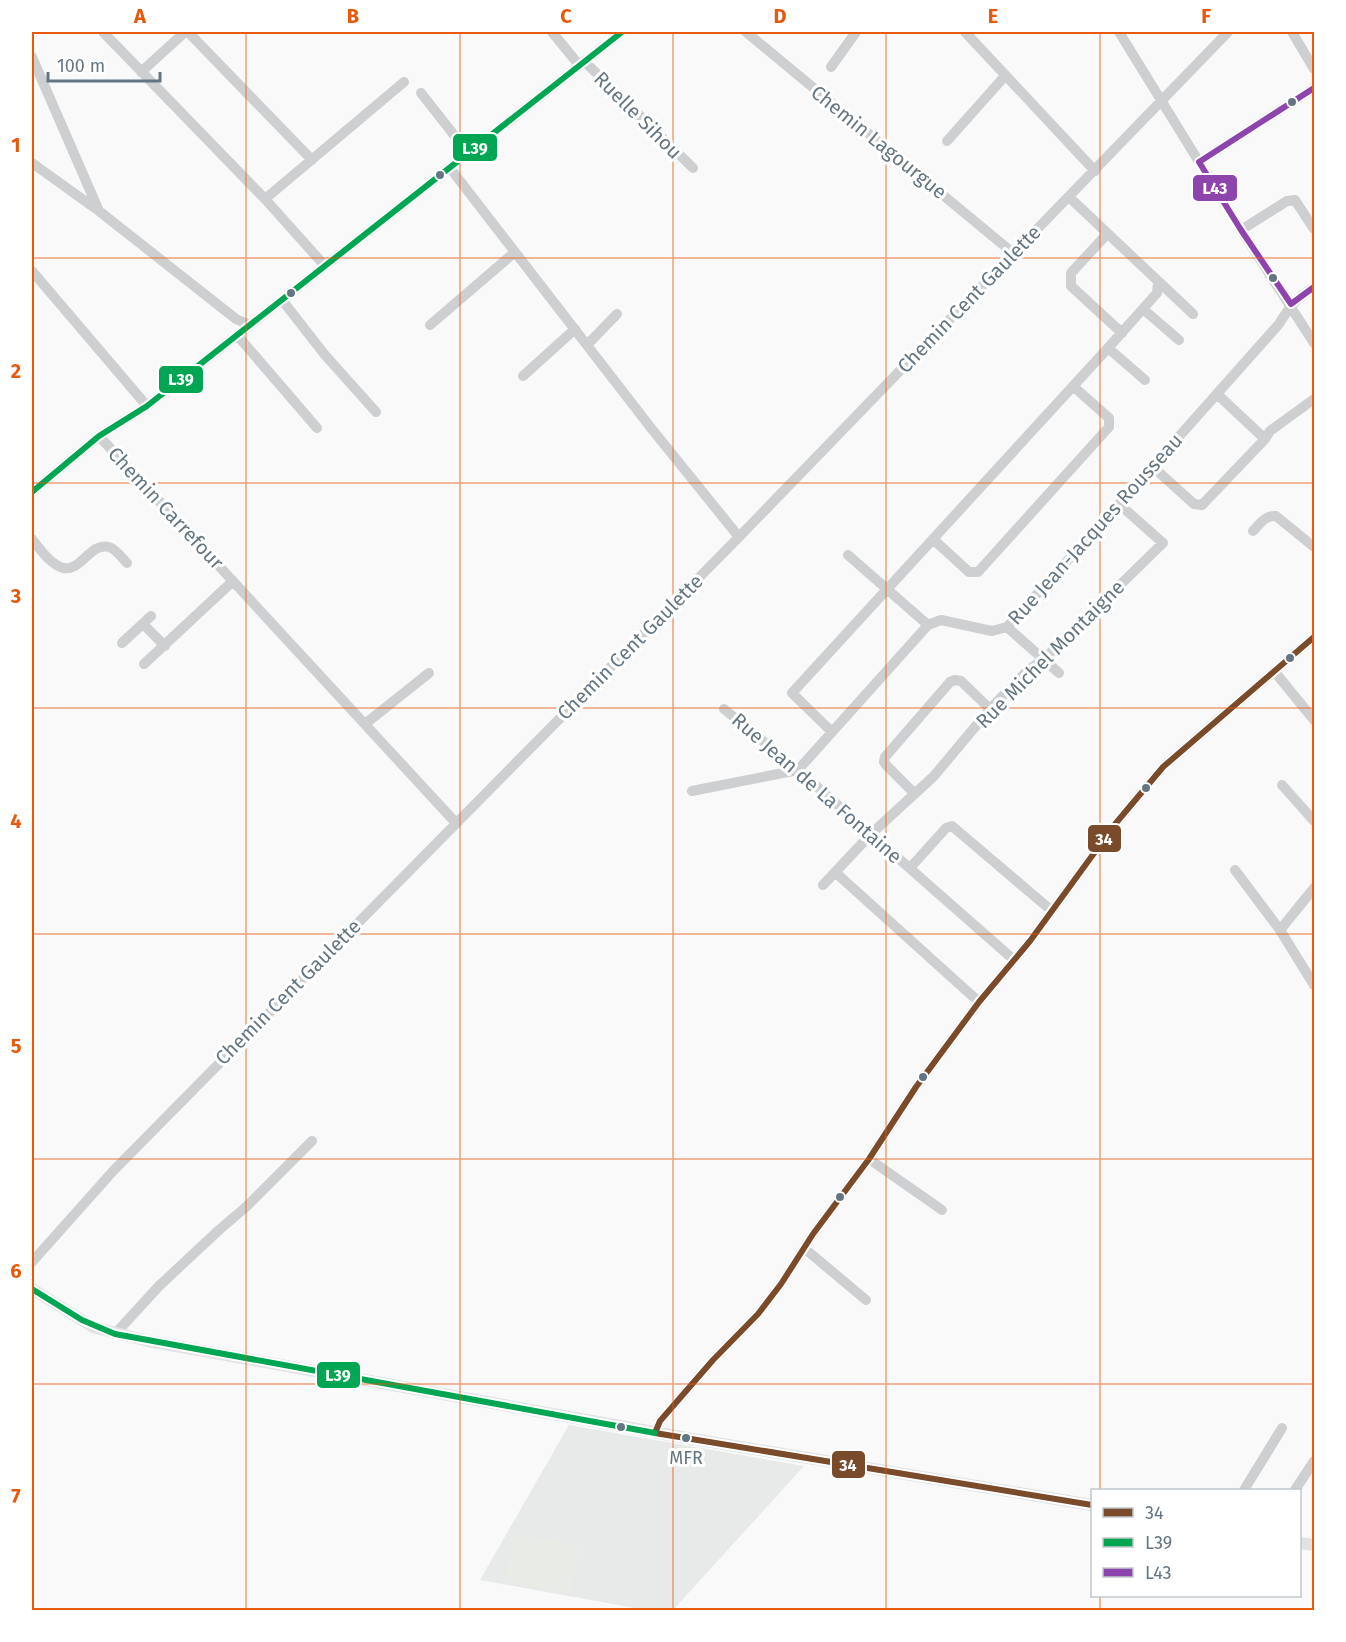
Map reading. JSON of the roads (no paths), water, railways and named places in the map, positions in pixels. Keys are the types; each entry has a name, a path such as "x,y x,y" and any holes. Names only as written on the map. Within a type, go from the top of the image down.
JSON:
{"main road":[{"path":"32,1289 93,1327 115,1334 655,1433 1091,1506"}],"street":[{"path":"103,32 265,199 324,266"},
{"path":"141,72 187,32 312,160"},
{"path":"552,32 582,63"},
{"path":"32,492 99,436 147,406 250,326 622,32"},
{"name":"Chemin Lagourgue","path":"746,32 1013,253"},
{"path":"831,67 856,32"},
{"path":"965,32 1095,171"},
{"path":"1119,32 1240,230 1313,335"},
{"name":"Chemin Cent Gaulette","path":"32,1262 114,1170 739,537 1228,32"},
{"path":"1292,32 1314,69"},
{"path":"32,57 99,212"},
{"name":"Ruelle Sihou","path":"582,63 693,168"},
{"path":"947,141 1005,76"},
{"path":"265,199 404,82"},
{"path":"1199,162 1314,88"},
{"path":"421,93 469,154"},
{"path":"32,163 236,319 250,326"},
{"path":"450,168 739,537"},
{"path":"1069,197 1193,315"},
{"path":"1240,230 1287,201 1295,200 1314,229"},
{"path":"1107,234 1071,273 1071,286 1122,333"},
{"path":"430,325 515,252"},
{"path":"32,271 147,406"},
{"path":"832,732 792,693 934,540 1060,399 1074,387 1157,293 1158,282"},
{"path":"1291,304 1314,287"},
{"path":"282,300 325,355 376,412"},
{"name":"Rue Jean-Jacques Rousseau","path":"927,625 941,620 992,631 1006,627 1153,467 1279,324 1291,304"},
{"path":"1143,309 1179,340"},
{"path":"587,345 617,314"},
{"path":"523,376 575,329"},
{"path":"237,335 317,428"},
{"path":"1108,348 1145,380"},
{"path":"934,540 969,572 978,572 1109,428 1109,417 1074,387"},
{"path":"1217,394 1265,439"},
{"path":"1153,467 1194,504 1202,505 1270,431 1314,399"},
{"name":"Chemin Carrefour","path":"99,436 456,823"},
{"name":"Rue Michel Montaigne","path":"823,885 871,834 934,776 990,709 1028,670 1044,659 1163,543 1119,504"},
{"path":"1253,531 1271,515 1276,516 1313,542"},
{"path":"32,539 54,563 66,568 72,567 93,550 107,547 112,548 127,563"},
{"path":"692,791 798,770 927,625 848,555"},
{"name":"Chemin Carrefour","path":"144,664 233,581"},
{"path":"122,643 147,620 165,646"},
{"path":"1006,627 1059,673"},
{"path":"655,1433 660,1421 712,1360 758,1314 781,1284 804,1248 869,1159 916,1087 979,1002 1052,911 1116,823 1163,767 1314,637"},
{"path":"1274,671 1314,720"},
{"path":"365,724 429,673"},
{"path":"915,794 887,766 884,762 885,757 950,682 961,681 990,709"},
{"name":"Rue Jean de La Fontaine","path":"724,709 798,770 1014,960"},
{"path":"1282,785 1314,821"},
{"name":"Rue Jean de La Fontaine","path":"910,868 946,828 952,826 1052,911"},
{"path":"1234,870 1280,930 1314,985"},
{"path":"836,873 979,1002"},
{"path":"1280,930 1314,888"},
{"path":"115,1334 159,1286 248,1206 312,1141"},
{"path":"869,1159 942,1210"},
{"path":"804,1248 866,1300"},
{"path":"1245,1489 1282,1428"},
{"path":"1296,1489 1314,1461"}],"place":[{"name":"MFR","path":"686,1438"}]}
